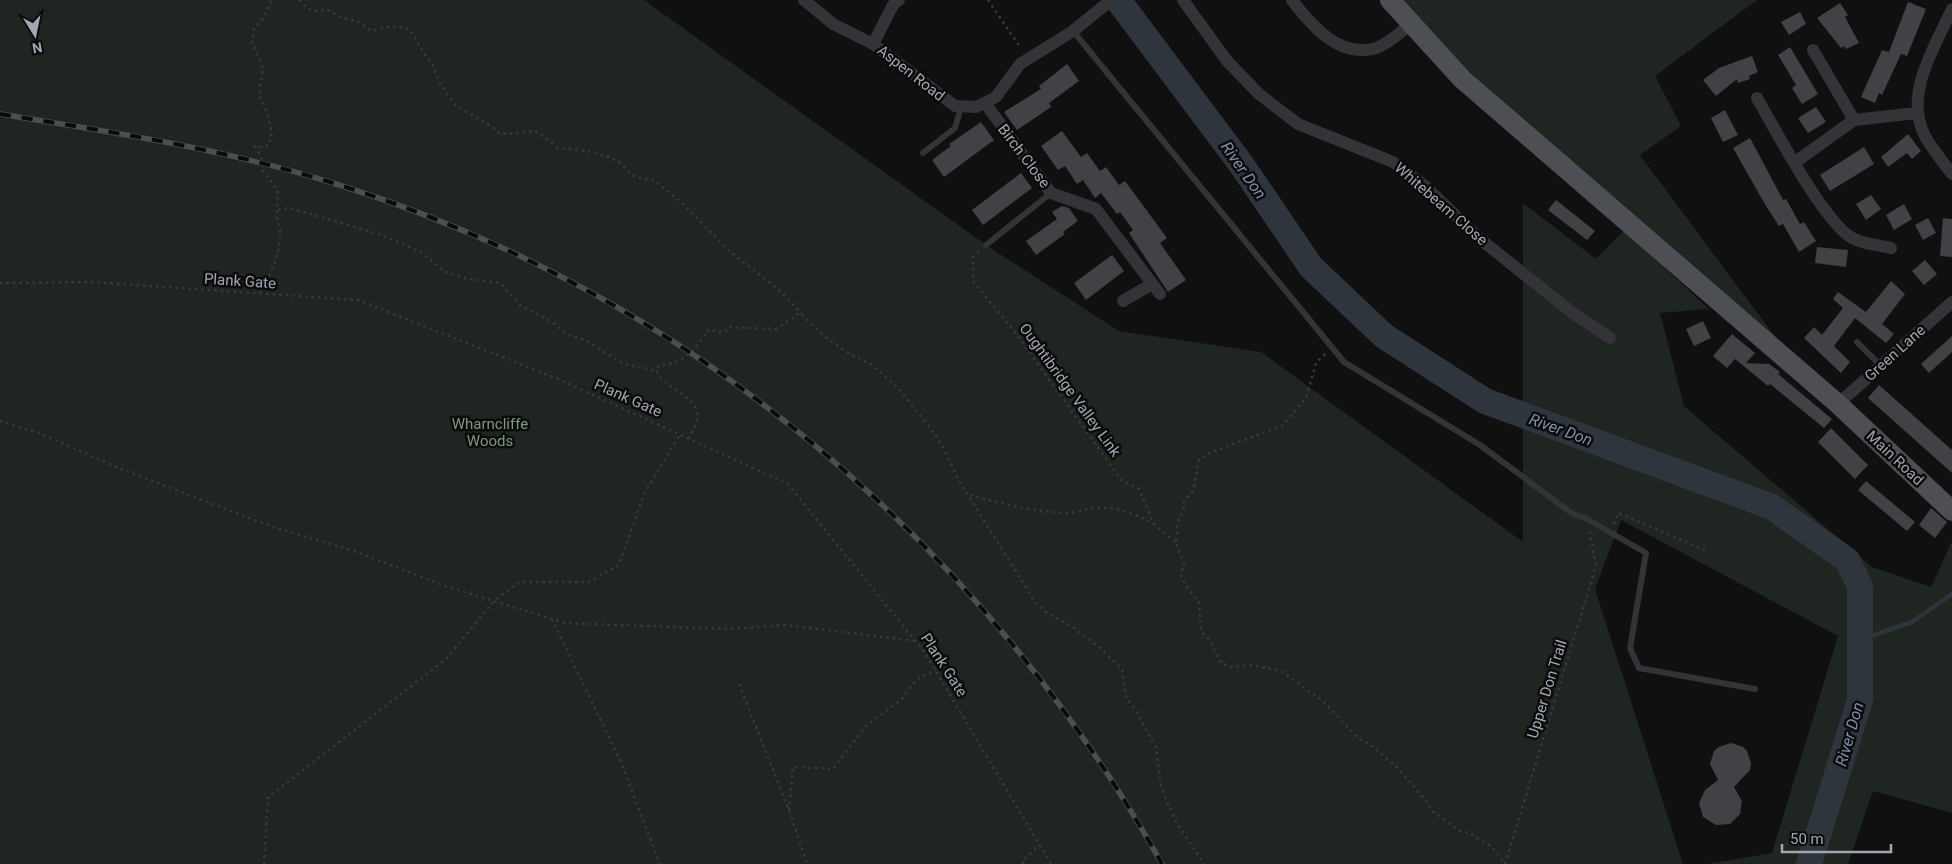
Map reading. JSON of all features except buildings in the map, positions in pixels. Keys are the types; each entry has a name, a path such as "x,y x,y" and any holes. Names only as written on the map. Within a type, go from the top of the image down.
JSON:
{"main road":[{"name":"Main Road","path":"1390,0 1462,79 1838,404 1952,512"}],"street":[{"name":"Aspen Road","path":"804,0 833,24 873,44 955,106 976,107 985,103"},
{"path":"873,44 893,5 899,0"},
{"path":"985,103 996,97 1020,64 1077,28 1111,0"},
{"name":"Whitebeam Close","path":"1183,0 1226,61 1259,94 1298,124 1393,162 1424,186 1480,239 1574,314 1610,338"},
{"path":"1292,0 1329,40 1349,50 1374,49 1412,24"},
{"path":"1952,9 1920,81 1917,113 1925,136 1952,174"},
{"path":"1812,50 1854,120"},
{"path":"1757,98 1794,163 1837,227 1854,239 1891,248"},
{"name":"Birch Close","path":"985,103 1051,193 1096,209 1156,289 1123,301"},
{"path":"1794,163 1854,120 1917,113"},
{"name":"Green Lane","path":"1838,404 1952,302"}],"lane":[{"path":"1077,28 1344,362 1480,445 1574,514 1587,519 1646,553 1630,648 1639,668 1755,689"},
{"path":"923,153 955,128 961,107"},
{"path":"986,245 1051,193"},
{"path":"1857,342 1881,366"}],"path":[{"path":"260,293 268,274 275,264 280,240 280,228 277,217 278,191 263,171 263,161 255,146 269,145 273,136 266,110 259,95 263,68 252,42 254,29 265,16 271,0"},
{"path":"299,0 313,11 328,10 342,18 357,21 372,31 405,27 413,34 422,52 432,64 440,83 456,106 491,126 500,134 520,134 525,131 538,132 558,148 587,151 609,157 618,162 635,178 654,180 682,203 729,251 779,290 806,319"},
{"path":"988,0 1029,59"},
{"path":"278,210 290,208 380,234 421,252 445,272 468,280 500,283 520,305 549,320 569,334 585,340 624,364 656,371"},
{"name":"Oughtibridge Valley Link","path":"986,245 973,257 973,281 1017,335 1122,481 1139,489 1154,524 1175,542"},
{"name":"Plank Gate","path":"0,283 92,282 358,300 558,379 788,484 916,642 936,670 1051,864"},
{"path":"656,371 660,365 668,365 686,358 709,329 718,332 726,331 728,327 776,329 800,313 845,351 872,365 899,389 934,433 944,449 958,480 1024,587 1040,608 1070,625 1112,658 1122,669 1126,698 1135,709 1156,748 1160,787 1179,828 1204,864"},
{"path":"1332,348 1316,363 1306,398 1283,425 1199,459 1193,491 1184,501 1184,511 1177,526 1178,537 1175,542 1184,563 1181,576 1189,590 1200,602 1201,632 1208,638 1221,663 1231,667 1252,665 1281,671 1323,700 1359,739 1368,743 1398,768 1427,802 1431,810 1460,831 1469,833 1491,846 1505,864"},
{"path":"656,371 661,381 684,395 695,407 697,420 689,439"},
{"path":"0,421 39,433 121,469 273,527 354,551 445,586 565,623 720,628 784,625 916,642"},
{"path":"264,864 268,798 445,660 494,601 519,582 589,582 619,564 644,494 680,434"},
{"path":"969,495 999,503 1064,514 1100,508 1117,509 1134,513 1154,524"},
{"path":"1610,532 1618,513 1705,550"},
{"name":"Upper Don Trail","path":"1505,864 1596,566 1587,519"},
{"path":"552,619 620,760 660,864"},
{"path":"789,810 793,767 834,769 867,725 900,701 917,679 936,670"},
{"path":"739,684 789,810 807,864"},
{"path":"1023,864 1022,860 1040,845"}],"green space":[{"name":"Wharncliffe Woods","path":"0,0 644,0 986,245 1119,331 1261,352 1523,542 1523,203 1596,259 1624,230 1709,309 1660,313 1684,406 1872,567 1931,587 1952,541 1952,813 1873,791 1848,864 1706,864 1772,853 1838,636 1621,520 1595,589 1683,864 0,864"},
{"path":"1402,0 1757,0 1655,76 1681,126 1640,155 1778,341 1467,70"}],"waterway":[{"name":"River Don","path":"1118,0 1241,164 1311,267 1384,336 1485,401 1772,507 1847,560 1860,586 1860,700 1809,864"},
{"path":"1860,640 1912,622 1952,594"}],"railway":[{"path":"0,114 168,142 251,160 333,183 463,231 587,290 704,362 813,444 914,536 1006,637 1089,747 1162,864"}]}
